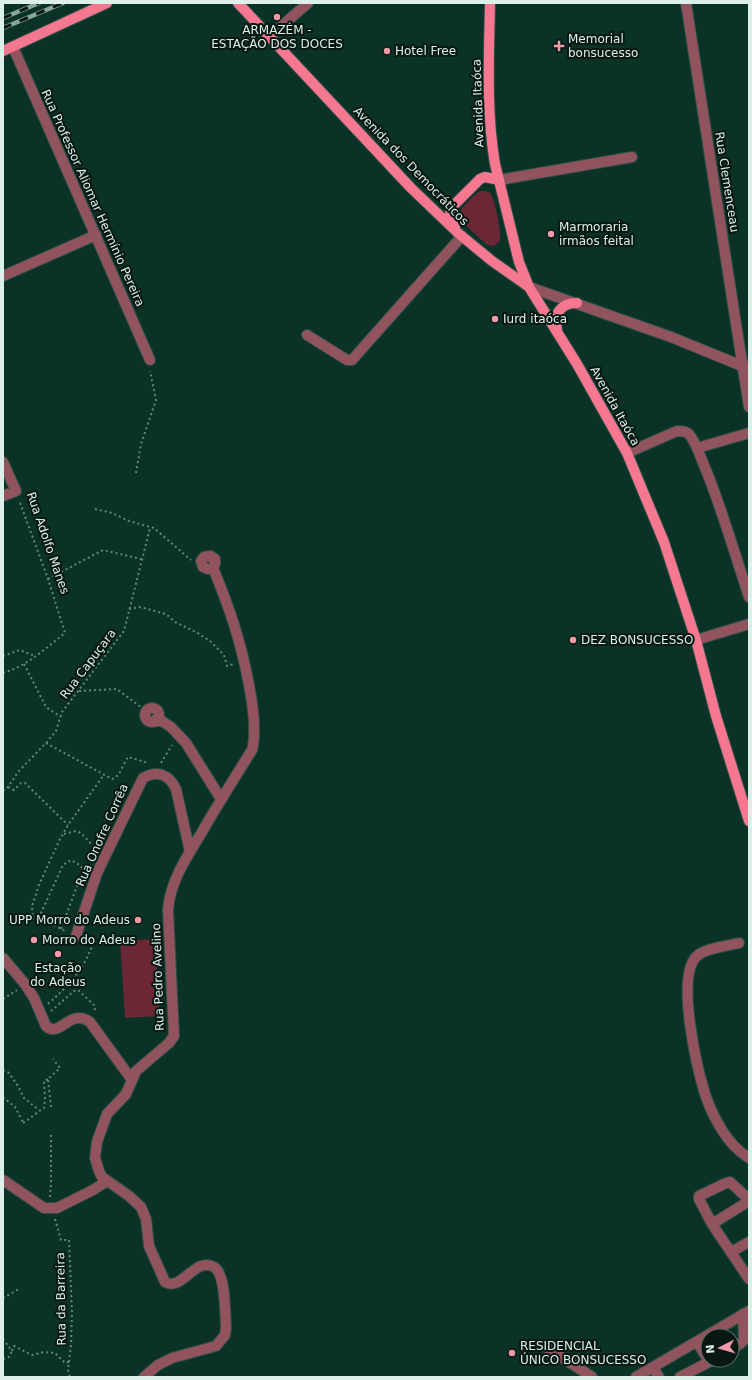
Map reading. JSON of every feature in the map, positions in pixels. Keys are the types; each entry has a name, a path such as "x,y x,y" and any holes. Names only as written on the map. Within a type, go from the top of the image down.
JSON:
{"main road":[{"path":"8,49 107,3"},
{"name":"Avenida dos Democráticos","path":"238,3 410,188 460,235 492,261 529,287"},
{"name":"Avenida Itaóca","path":"490,3 489,106 492,148 519,262 529,287 584,376 627,453 664,542 696,640 716,716 749,821"},
{"path":"460,235 451,219 451,208 480,179 485,177 499,180"},
{"path":"558,333 555,321 560,310 567,304 576,303"}],"street":[{"path":"270,36 308,3"},
{"name":"Rua Clemenceau","path":"686,3 745,366 749,407"},
{"name":"Rua Professor Aliomar Hermínio Pereira","path":"8,49 96,235 150,360"},
{"path":"499,180 632,157"},
{"path":"3,276 96,235"},
{"path":"307,334 347,360 352,360 460,235"},
{"name":"Avenida dos Democráticos","path":"529,287 671,337 745,366"},
{"path":"627,453 681,431 688,434 697,448 732,542 749,597"},
{"path":"697,448 749,433"},
{"name":"Rua Adolfo Manes","path":"3,462 16,491"},
{"path":"3,496 16,491"},
{"name":"Rua Pedro Avelino","path":"144,1377 158,1365 172,1358 216,1346 225,1335 226,1328 222,1278 219,1271 213,1266 202,1266 192,1271 176,1284 169,1285 165,1282 149,1246 146,1219 141,1207 102,1177 95,1158 97,1142 107,1114 126,1094 136,1071 169,1043 174,1036 169,901 175,881 190,852 252,750 254,734 253,706 245,660 234,620 213,568 206,569 202,566"},
{"path":"696,640 749,624"},
{"path":"146,711 145,715 148,720 154,721 157,718 179,734 221,799"},
{"name":"Rua Onofre Corrêa","path":"76,936 97,873 143,778 150,774 159,774"},
{"path":"159,774 170,778 176,789 190,852"},
{"path":"739,943 706,951 696,957 691,966 688,979 687,1004 696,1058 705,1094 722,1131 742,1153 749,1158"},
{"path":"3,958 25,984 34,998 48,1028 54,1030 72,1018 84,1018 90,1022 132,1080"},
{"path":"3,1180 44,1208 52,1209 93,1190 107,1181"},
{"path":"712,1224 748,1199 730,1182 699,1196 700,1202 712,1224 749,1279"},
{"path":"731,1252 749,1242"},
{"path":"636,1377 746,1312"},
{"path":"740,1344 744,1340 746,1312"},
{"path":"697,1342 700,1346"},
{"path":"546,1347 592,1377"},
{"path":"680,1377 700,1366"},
{"path":"653,1368 660,1377"}],"path":[{"path":"136,473 141,444 156,400 149,366 150,360"},
{"name":"Rua Adolfo Manes","path":"16,491 48,579 65,633 35,656"},
{"path":"95,509 150,528 154,528 193,563 202,566"},
{"name":"Rua Capuçara","path":"3,791 8,787 18,772 56,731 62,712 124,631 150,528"},
{"path":"48,579 103,550 141,559"},
{"path":"129,609 140,606 166,614 175,622 196,632 210,641 224,655 227,666"},
{"path":"3,656 20,650 35,656"},
{"path":"3,673 14,670 35,656"},
{"path":"24,664 46,707 61,717"},
{"path":"79,691 117,689 146,711"},
{"path":"46,743 112,779 116,778 128,757 145,762 159,774 162,761 179,734"},
{"path":"33,920 32,906 39,884 63,834 104,776"},
{"path":"8,787 14,790 21,783 25,783 68,825"},
{"path":"63,834 76,830 81,833 105,857"},
{"path":"46,1006 76,977 93,944 61,929 44,920 41,913 63,865 71,860 81,866 82,870 61,929"},
{"path":"3,999 25,984"},
{"path":"47,1013 52,1011 74,991 78,990 94,1007 94,1009 84,1018"},
{"path":"3,1097 14,1107 24,1124 39,1110 44,1108 46,1100 44,1081 60,1068 53,1059"},
{"path":"3,1070 9,1073 24,1098 39,1110"},
{"path":"48,1078 51,1107"},
{"name":"Rua da Barreira","path":"51,1135 52,1181 50,1202 61,1240 69,1240 72,1314 71,1345 68,1370 70,1377"},
{"path":"3,1298 19,1289"},
{"path":"3,1339 12,1351"},
{"path":"3,1359 9,1357 14,1346 32,1355 44,1352 55,1353 65,1363 69,1362"}],"shaded area":[{"path":"480,191 487,191 490,193 496,209 500,241 494,246 487,245 461,221 459,216 464,206"},
{"path":"155,939 160,1016 125,1018 120,941"}],"railway":[{"path":"3,18 39,3"},
{"path":"3,28 63,3"}],"place":[{"name":"ARMAZÉM - ESTAÇÃO DOS DOCES","path":"277,17"},
{"name":"Memorial bonsucesso","path":"559,46"},
{"name":"Hotel Free","path":"387,51"},
{"name":"Marmoraria irmãos feital","path":"551,234"},
{"name":"Iurd itaóca","path":"495,319"},
{"name":"DEZ BONSUCESSO","path":"573,640"},
{"name":"UPP Morro do Adeus","path":"138,920"},
{"name":"Morro do Adeus","path":"34,940"},
{"name":"Estação do Adeus","path":"58,954"},
{"name":"RESIDENCIAL ÚNICO BONSUCESSO","path":"512,1353"}]}
